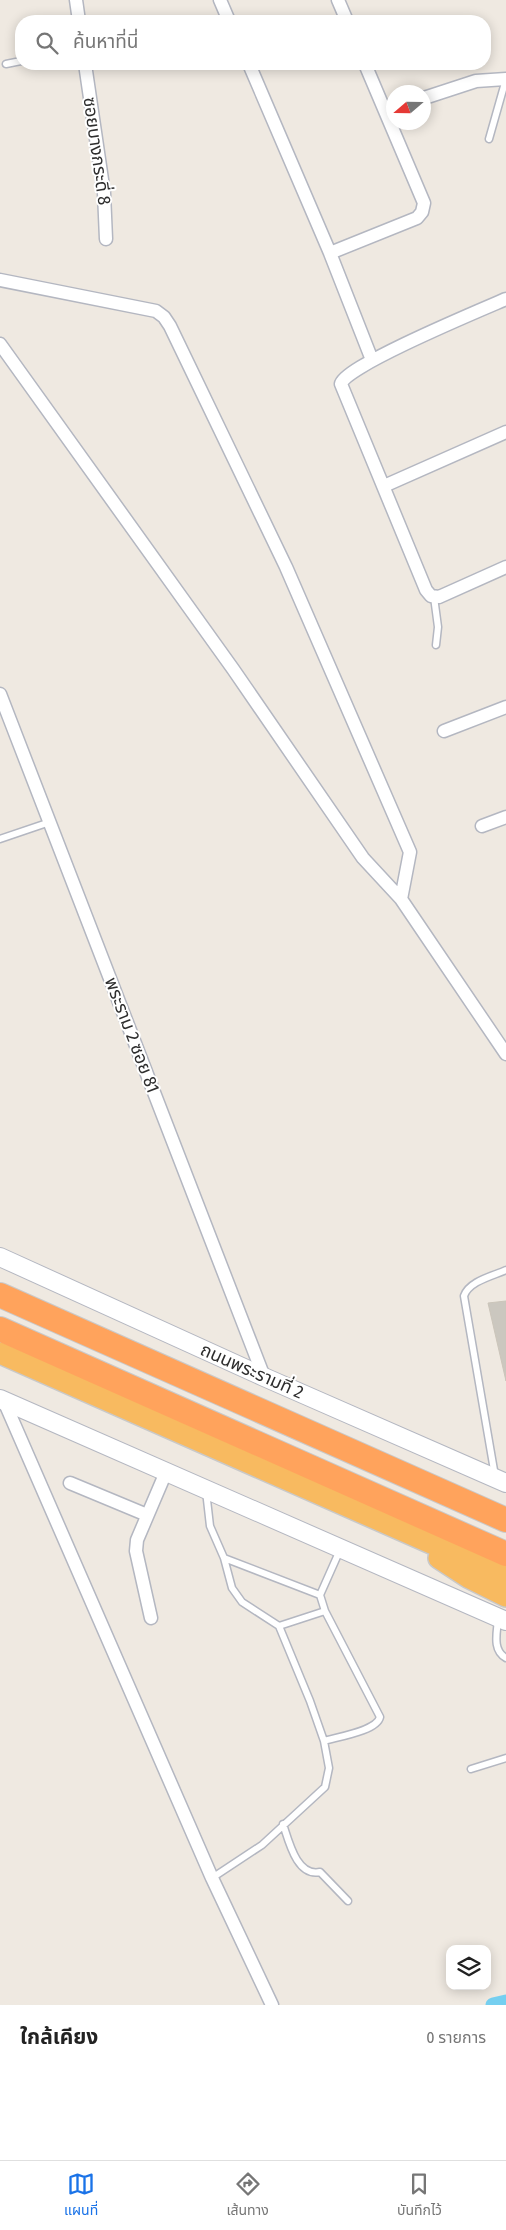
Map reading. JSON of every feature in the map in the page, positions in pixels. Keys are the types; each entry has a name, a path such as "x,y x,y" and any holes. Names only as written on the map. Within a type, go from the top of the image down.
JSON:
{"highway":[{"path":"0,1296 506,1521"},
{"path":"0,1329 506,1554"},
{"path":"0,1353 506,1576"},
{"path":"390,1525 468,1577 506,1596"}],"main road":[{"name":"ถนนพระรามที่ 2","path":"0,1257 264,1377 500,1480"},
{"path":"2,1400 502,1619"}],"street":[{"path":"220,0 227,15"},
{"path":"338,0 344,15"},
{"path":"79,1 79,15"},
{"name":"ซอยบางกระดี่ 8","path":"86,70 104,193 106,239"},
{"path":"252,70 330,253 372,360"},
{"path":"330,253 417,218 423,208 424,203 368,70"},
{"path":"431,96 476,81 506,79"},
{"path":"0,280 156,311 164,316 286,567 410,852 401,899"},
{"path":"506,299 372,360 345,376 342,384 426,590 434,597 439,596 506,567"},
{"path":"0,344 233,670 363,858 401,899 506,1054"},
{"path":"384,486 506,432"},
{"name":"พระราม 2 ซอย 81","path":"0,694 264,1377"},
{"path":"444,731 506,707"},
{"path":"482,826 506,817"},
{"path":"2,1400 212,1878 272,2005"},
{"path":"151,1618 136,1551 147,1515 166,1472"},
{"path":"70,1483 147,1515"}],"lane":[{"path":"6,64 15,62"},
{"path":"489,138 506,79"},
{"path":"434,597 438,627 436,645"},
{"path":"0,839 50,822"},
{"path":"500,1480 464,1296 466,1290 473,1284 506,1270"},
{"path":"206,1490 210,1526 224,1558 232,1588 236,1595 255,1612 279,1626 310,1701 324,1741 329,1768 325,1787 262,1845 212,1878"},
{"path":"324,1741 370,1728 378,1722 380,1717 325,1611 320,1595 340,1549"},
{"path":"224,1558 320,1595"},
{"path":"279,1626 325,1611"},
{"path":"502,1619 496,1646 500,1655 506,1658"},
{"path":"471,1769 506,1758"},
{"path":"283,1824 291,1848 305,1871 310,1874 320,1872 348,1901"}],"building":[{"path":"506,1301 506,1381 488,1303"}],"waterway":[{"path":"493,2005 506,2002"}]}
